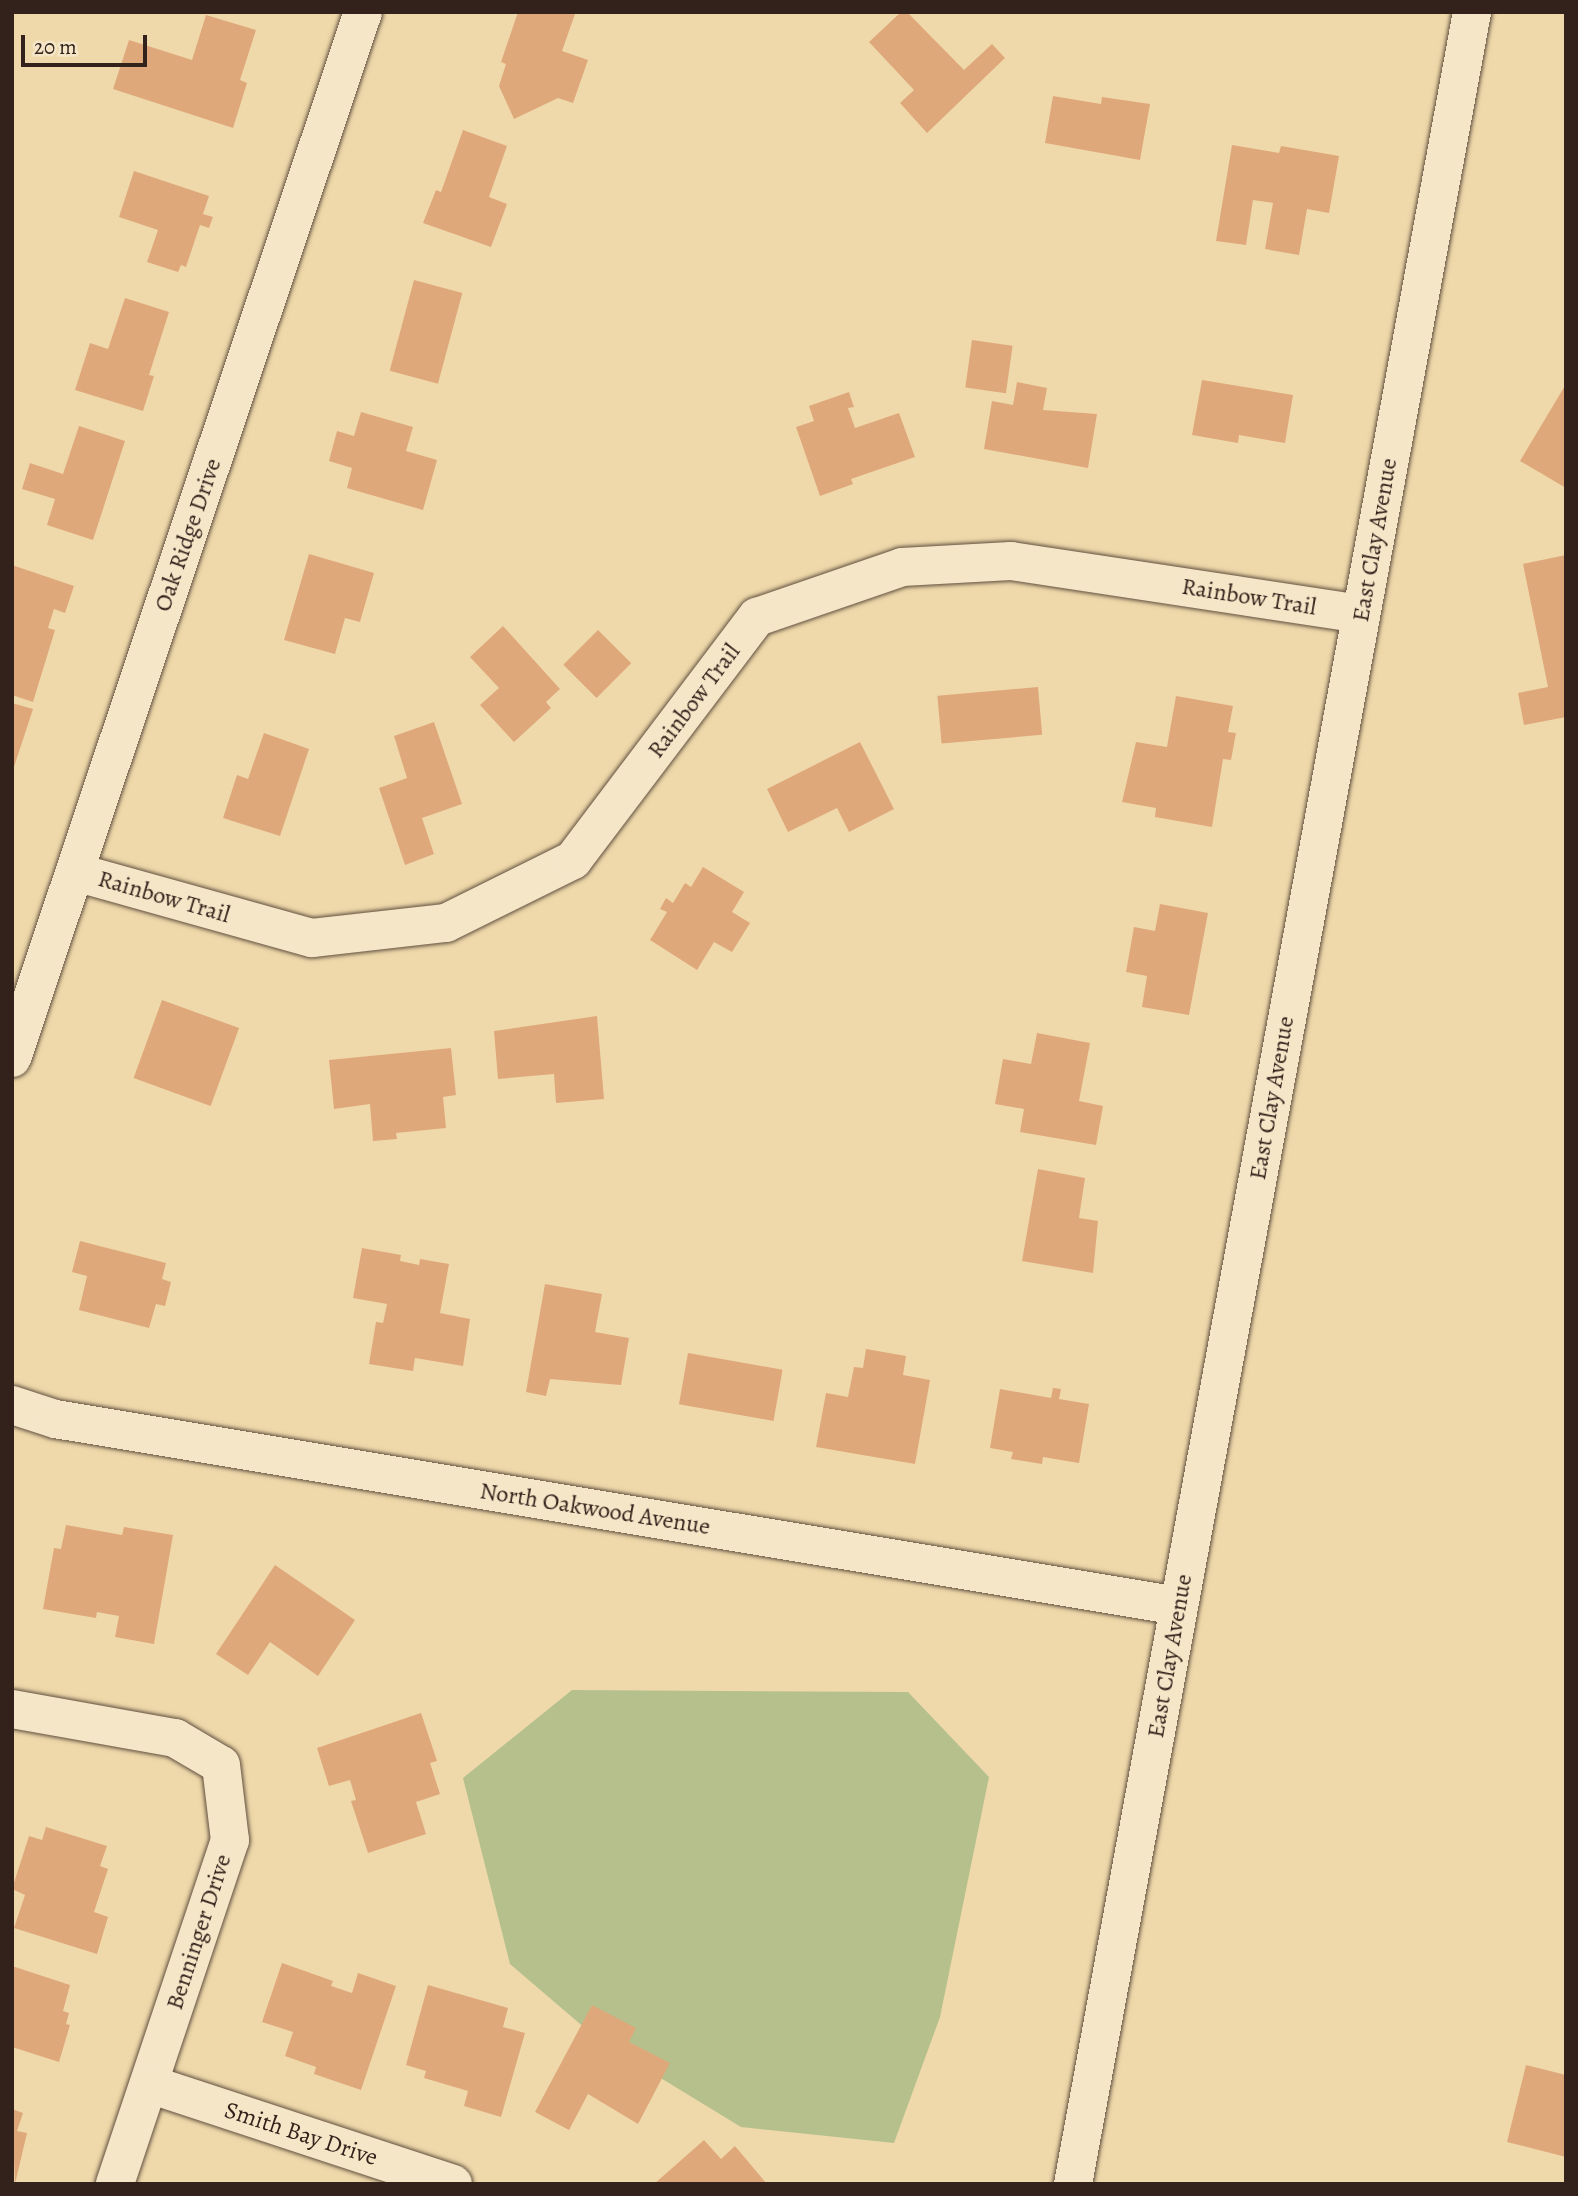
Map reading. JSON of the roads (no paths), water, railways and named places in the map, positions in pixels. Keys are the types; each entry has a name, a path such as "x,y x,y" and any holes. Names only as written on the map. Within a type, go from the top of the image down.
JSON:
{"street":[{"name":"Oak Ridge Drive","path":"12,1058 363,12"},
{"name":"East Clay Avenue","path":"1073,2184 1471,12"},
{"name":"Rainbow Trail","path":"75,873 312,938 446,923 573,860 757,617 902,567 1011,561 1361,614"},
{"name":"North Oakwood Avenue","path":"12,1405 55,1419 1179,1606"},
{"name":"Benninger Drive","path":"12,1709 176,1738 221,1765 230,1840 115,2184"},
{"name":"Smith Bay Drive","path":"149,2084 453,2184"}]}
